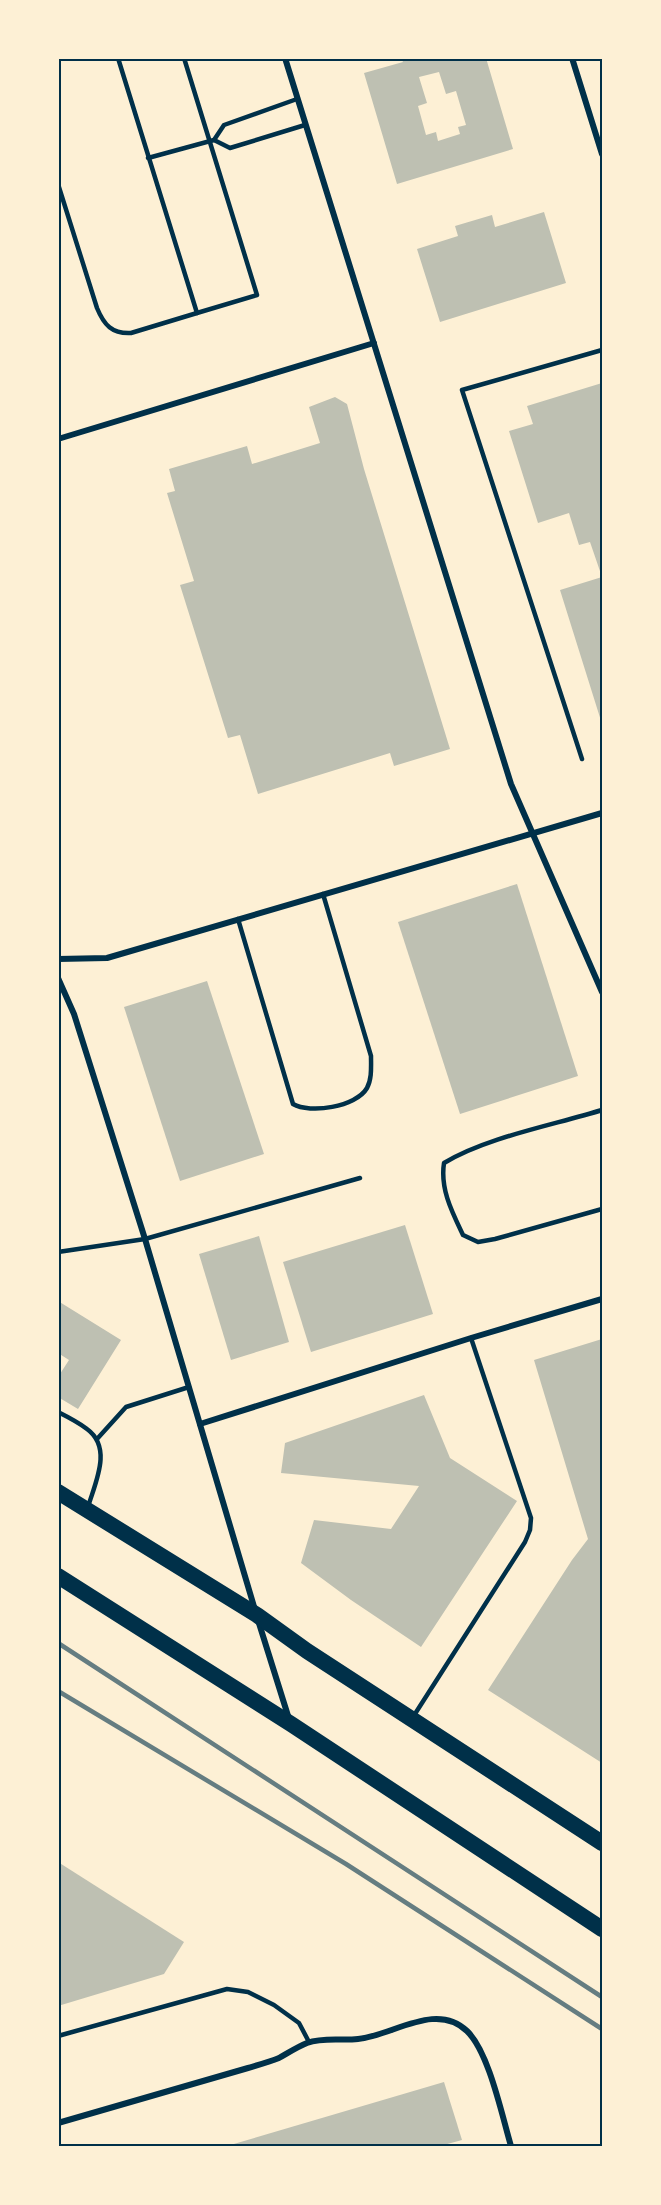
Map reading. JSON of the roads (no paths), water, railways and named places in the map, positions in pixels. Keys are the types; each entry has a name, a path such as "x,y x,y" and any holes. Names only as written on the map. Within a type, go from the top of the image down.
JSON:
{"highway":[{"path":"58,1492 257,1615 411,1719 603,1843"},
{"path":"58,1576 291,1724 603,1929"}],"street":[{"path":"285,58 511,784 603,992"},
{"path":"572,58 603,154"},
{"path":"58,439 374,344"},
{"path":"58,959 107,958 603,813"},
{"path":"58,978 74,1014 145,1239 291,1724"},
{"path":"200,1424 471,1338 603,1299"},
{"path":"58,2123 248,2068 278,2058 309,2042 334,2038 358,2040 439,2018 458,2025 472,2036 485,2062 511,2146"}],"lane":[{"path":"118,58 197,313"},
{"path":"58,184 97,308 106,326 113,331 122,334 132,333 257,295 184,58"},
{"path":"211,141 224,124 297,99"},
{"path":"148,158 211,141 230,148 305,125"},
{"path":"582,759 462,390 603,350"},
{"path":"238,919 293,1104 301,1109 312,1109 346,1103 356,1099 366,1089 372,1073 371,1056 323,894"},
{"path":"603,1110 490,1143 458,1155 444,1163 443,1173 446,1194 463,1235 478,1242 603,1209"},
{"path":"58,1252 145,1239 360,1178"},
{"path":"411,1719 525,1542 530,1530 531,1518 471,1338"},
{"path":"97,1439 126,1407 189,1386"},
{"path":"58,1412 89,1430 97,1439 102,1458 87,1510"},
{"path":"58,2036 227,1989 248,1992 274,2005 299,2023 309,2042"}],"railway":[{"path":"58,1643 602,1997"},
{"path":"58,1691 346,1864 602,2029"}]}
